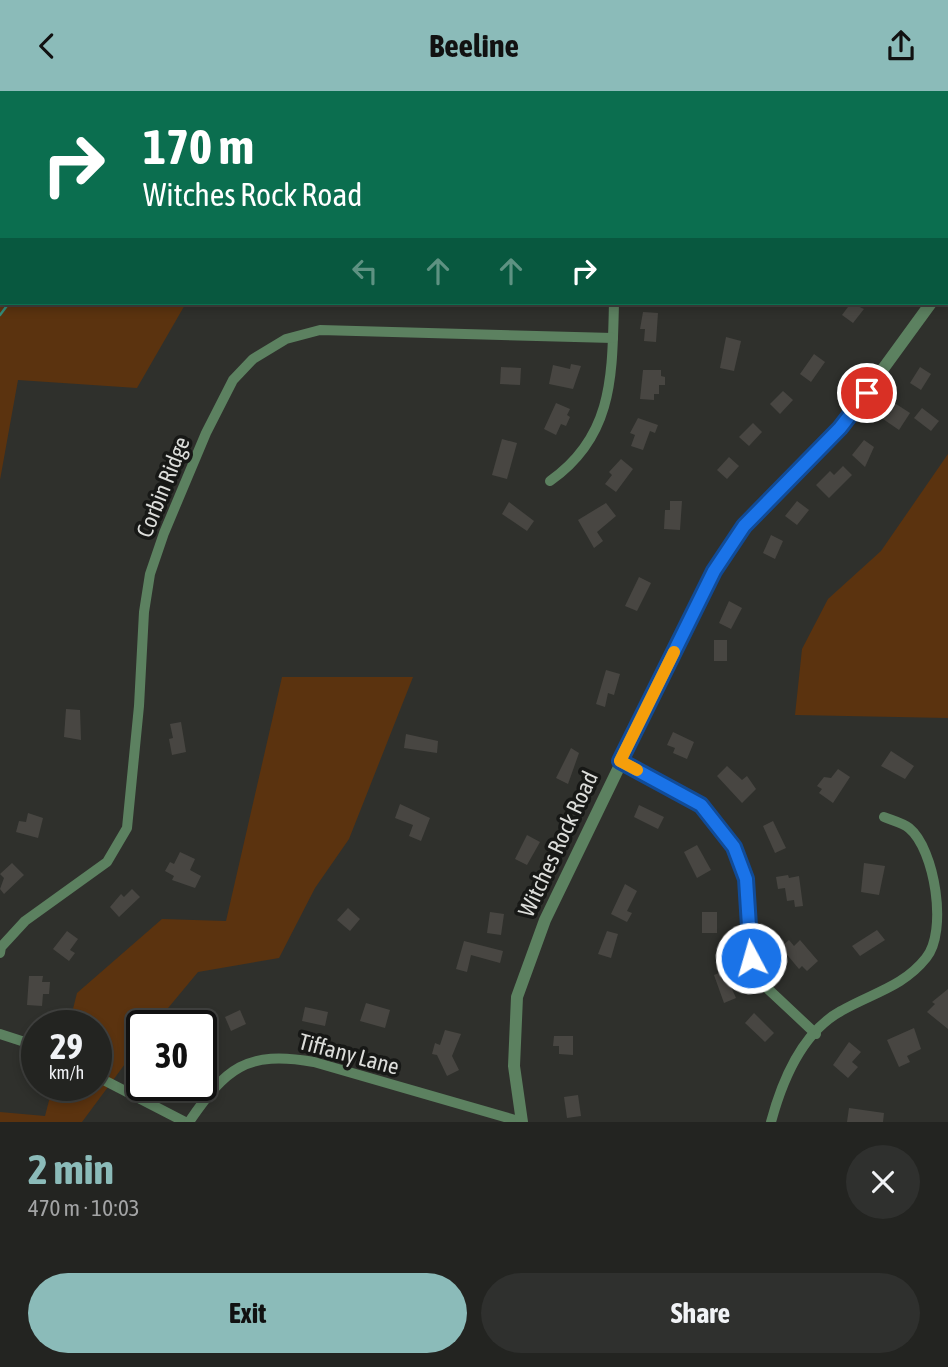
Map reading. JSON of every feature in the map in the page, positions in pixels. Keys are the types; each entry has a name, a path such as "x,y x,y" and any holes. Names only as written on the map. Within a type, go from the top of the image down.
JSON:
{"street":[{"path":"550,481 574,464 596,433 606,404 614,305"},
{"name":"Witches Rock Road","path":"522,1122 514,1066 517,997 545,919 714,571 744,526 840,428 930,305"},
{"name":"Corbin Ridge","path":"0,953 1,947 25,921 107,862 127,828 139,706 144,612 150,574 206,433 233,380 253,359 286,339 320,330 613,338"},
{"path":"620,761 701,805 734,847 746,879 751,958 768,989 816,1034"},
{"path":"771,1122 780,1089 796,1057 816,1034 839,1012 878,996 909,977 929,955 938,923 935,886 924,852 909,828 884,817"},
{"path":"0,1034 21,1041"},
{"name":"Tiffany Lane","path":"187,1122 215,1084 248,1063 279,1056 322,1064 522,1122"},
{"path":"112,1084 187,1122"}],"shaded area":[{"path":"0,305 185,305 137,388 18,380 0,480"},
{"path":"948,454 948,718 795,715 802,649 828,599 881,551"},
{"path":"282,677 413,677 349,839 315,888 279,958 198,972 166,1010 126,1010 126,1063 112,1082 112,1010 73,1010 77,993 162,919 226,921"},
{"path":"49,1101 98,1101 82,1122 0,1122 0,1112 45,1116"}],"building":[{"path":"850,305 864,309 853,323 842,315"},
{"path":"643,312 658,313 656,342 644,341 645,329 640,329"},
{"path":"726,337 741,341 734,371 720,368"},
{"path":"814,354 825,362 811,382 800,374"},
{"path":"571,364 581,366 573,389 549,384 553,365 570,369"},
{"path":"501,367 521,368 520,385 500,384"},
{"path":"920,367 931,374 921,390 910,383"},
{"path":"643,370 661,370 661,376 665,377 665,385 659,385 659,394 654,394 654,400 640,399"},
{"path":"783,391 793,400 780,414 770,404"},
{"path":"893,402 910,413 899,430 883,419"},
{"path":"556,403 570,409 567,415 570,417 566,426 561,424 556,435 544,429"},
{"path":"922,408 939,421 931,431 914,418"},
{"path":"638,418 658,425 655,433 650,431 643,450 631,446 635,435 630,433"},
{"path":"753,423 762,432 749,446 739,437"},
{"path":"502,439 517,443 507,479 492,475"},
{"path":"864,440 874,447 865,467 852,455"},
{"path":"729,457 739,466 727,479 717,470"},
{"path":"621,459 633,469 616,492 605,484 612,475 609,472"},
{"path":"843,466 852,475 829,498 816,485 830,471 834,475"},
{"path":"670,501 682,501 680,530 664,529 665,510 670,510"},
{"path":"797,501 809,510 797,525 785,516"},
{"path":"509,502 534,521 527,531 502,514"},
{"path":"606,503 616,516 597,532 603,541 594,548 578,520"},
{"path":"771,535 783,541 775,559 763,553"},
{"path":"639,577 651,583 637,611 625,606"},
{"path":"729,601 742,608 731,629 719,623"},
{"path":"714,640 727,640 727,661 714,661"},
{"path":"606,670 620,674 614,695 608,693 605,707 596,704"},
{"path":"66,709 80,710 81,740 64,737"},
{"path":"181,722 186,752 172,755 170,724"},
{"path":"673,732 694,742 687,759 673,753 675,748 667,745"},
{"path":"406,734 438,741 437,753 404,748"},
{"path":"571,748 579,753 568,784 556,778"},
{"path":"891,751 914,766 905,779 881,766"},
{"path":"727,766 742,780 747,776 756,789 742,803 717,776"},
{"path":"838,769 850,777 833,803 819,793 822,789 817,786 824,777 831,778"},
{"path":"400,804 430,818 421,841 409,836 413,825 395,818"},
{"path":"639,805 664,817 658,829 634,817"},
{"path":"28,813 43,818 38,838 16,832 19,821 26,822"},
{"path":"773,821 786,848 775,853 763,826"},
{"path":"527,835 540,842 527,865 515,859"},
{"path":"697,845 711,870 697,878 684,852"},
{"path":"180,852 195,859 190,870 201,876 195,888 172,880 174,876 165,871 170,862 174,864"},
{"path":"12,863 24,875 4,894 0,889 4,878 0,874"},
{"path":"864,863 885,866 879,895 861,892"},
{"path":"788,875 789,878 799,876 803,906 795,907 794,900 787,901 785,888 778,889 776,877"},
{"path":"625,884 637,891 627,911 632,913 627,922 611,914"},
{"path":"132,889 140,897 119,917 110,907 121,894 124,897"},
{"path":"348,908 360,919 350,931 337,920"},
{"path":"490,912 504,914 501,935 487,933"},
{"path":"702,912 717,912 717,933 702,933"},
{"path":"877,930 885,940 860,956 852,946"},
{"path":"67,931 78,939 70,950 75,953 69,961 53,949"},
{"path":"607,931 618,934 611,958 598,954"},
{"path":"789,940 794,946 800,940 818,961 807,971 802,966 799,969 784,951 782,946"},
{"path":"464,941 503,951 500,963 471,955 467,972 456,969"},
{"path":"724,971 736,998 724,1003 714,975"},
{"path":"29,976 43,976 42,982 50,982 49,994 43,994 42,1006 27,1005"},
{"path":"948,989 948,1029 927,1012 935,1004 932,1002"},
{"path":"366,1003 390,1010 385,1028 360,1021"},
{"path":"305,1007 328,1012 325,1026 302,1021"},
{"path":"240,1010 246,1024 231,1031 225,1017"},
{"path":"754,1013 774,1033 765,1042 745,1023"},
{"path":"914,1028 921,1049 907,1056 910,1062 899,1067 887,1040"},
{"path":"445,1030 461,1034 452,1056 459,1070 447,1076 437,1055 432,1054 435,1043 440,1045"},
{"path":"554,1036 573,1036 573,1055 559,1054 559,1046 553,1046"},
{"path":"849,1042 861,1052 852,1062 858,1067 848,1078 833,1065"},
{"path":"578,1095 581,1116 567,1118 564,1097"},
{"path":"849,1108 884,1113 883,1122 847,1122"}],"waterway":[{"path":"0,315 8,305"}],"slow traffic":[{"path":"637,770 620,761 674,652"}],"route":[{"path":"751,958 746,879 734,847 701,805 620,761 714,571 744,526 840,428 867,393"}]}
